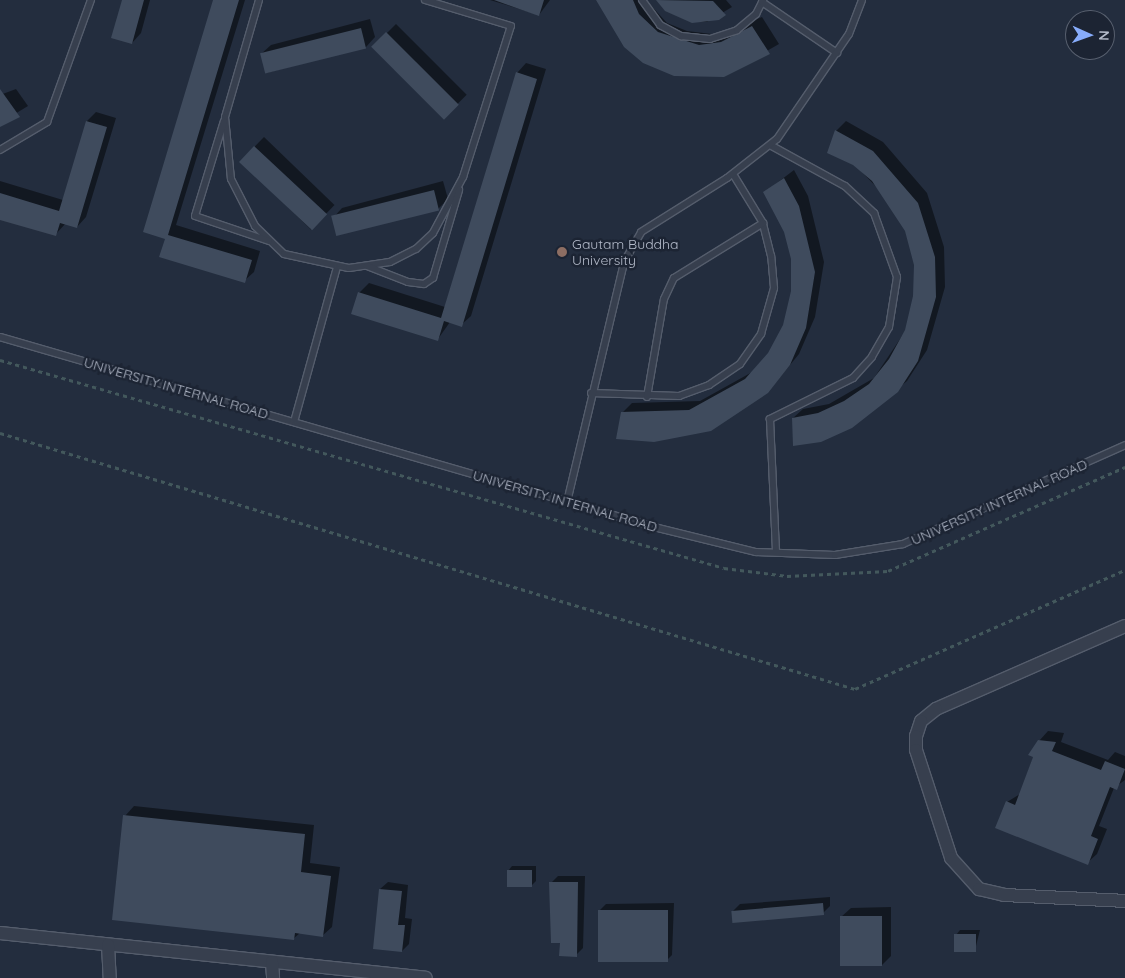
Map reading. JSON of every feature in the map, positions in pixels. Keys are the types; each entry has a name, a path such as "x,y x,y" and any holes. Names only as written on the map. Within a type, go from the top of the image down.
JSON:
{"street":[{"path":"1125,626 936,709 921,721 916,736 916,750 951,858 979,890 1004,895 1125,901"},
{"path":"0,933 426,978"},
{"path":"108,945 110,978"},
{"path":"272,962 273,978"}],"lane":[{"path":"0,150 46,122 90,0"},
{"path":"259,0 196,216 272,242"},
{"path":"365,266 408,282 424,284 433,278 511,26 425,0"},
{"path":"642,0 660,24 681,36 710,40 737,30 763,1 837,53"},
{"path":"567,502 591,393 624,262 641,232 733,174 770,145 814,91 837,53 862,0"},
{"path":"225,118 231,179 256,226 284,254 337,267 365,266 390,262 416,249 433,233 463,177"},
{"path":"770,145 845,186 874,213 897,277 889,327 872,357 852,378 770,419 776,552"},
{"path":"591,393 647,397 679,396 709,385 740,364 761,334 774,288 763,223 733,174"},
{"path":"647,397 664,299 674,278 763,223"},
{"path":"294,422 337,267"},
{"name":"UNIVERSITY INTERNAL ROAD","path":"0,336 658,528 776,552 835,555 903,544 1125,445"}],"path":[{"path":"0,433 855,689 1125,570"}],"building":[{"path":"122,0 144,0 132,44 111,38"},
{"path":"213,0 239,0 168,235 252,260 245,283 159,257 165,239 143,232"},
{"path":"494,0 544,0 539,16"},
{"path":"596,0 633,0 639,14 658,32 699,45 721,42 752,26 770,54 724,77 674,76 643,63 624,47"},
{"path":"656,0 713,1 726,15 719,20 692,23 665,11"},
{"path":"361,28 366,48 265,74 260,53"},
{"path":"386,32 459,105 444,120 371,47"},
{"path":"516,72 537,79 462,327 444,321 438,341 351,314 358,292 441,318"},
{"path":"0,89 20,117 0,127"},
{"path":"86,121 107,127 77,228 60,223 56,236 0,220 0,193 59,211"},
{"path":"835,130 873,151 918,203 935,257 936,297 918,361 898,392 852,428 821,442 793,446 792,418 818,413 844,401 869,384 889,359 905,330 913,296 914,265 905,231 872,181 853,165 827,153"},
{"path":"254,146 327,214 312,230 239,162"},
{"path":"784,178 799,206 815,272 806,328 790,365 768,393 711,431 654,442 616,439 621,412 689,410 745,379 768,353 783,325 791,291 791,259 784,232 763,192"},
{"path":"434,190 439,210 336,236 331,216"},
{"path":"1038,740 1056,742 1052,751 1101,770 1105,761 1125,769 1117,790 1110,787 1091,836 1098,839 1088,865 995,828 1006,801 1015,805 1033,757 1028,755"},
{"path":"123,815 305,834 301,872 331,876 323,937 295,933 294,940 112,920"},
{"path":"507,870 532,870 532,887 507,887"},
{"path":"549,882 578,882 577,957 559,956 560,943 551,943"},
{"path":"379,889 402,891 398,925 405,925 402,952 373,949"},
{"path":"823,903 824,915 732,923 731,911"},
{"path":"598,910 668,910 668,962 598,962"},
{"path":"840,916 882,916 882,966 840,966"},
{"path":"954,934 976,934 976,952 954,952"}],"place":[{"name":"Gautam Buddha University","path":"562,252"}]}
